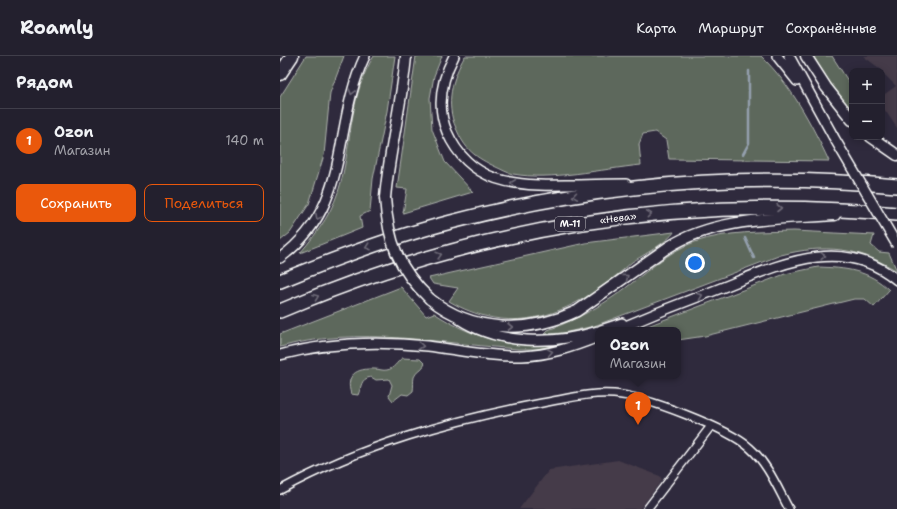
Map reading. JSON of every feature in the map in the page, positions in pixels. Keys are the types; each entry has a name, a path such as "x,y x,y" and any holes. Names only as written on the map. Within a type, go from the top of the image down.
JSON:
{"highway":[{"path":"280,74 292,56"},
{"path":"280,280 341,256 391,240 507,208 564,197 683,183 743,180 806,180 897,186"},
{"name":"«Нева»","path":"280,311 400,266 465,248 570,224 685,210 802,208 897,214"}],"main road":[{"path":"406,56 402,94 388,171 385,198 389,229 397,256 404,271 416,287 446,311 492,326 534,326 562,318 577,311 666,248 694,234 711,229 759,221 872,212"},
{"path":"806,56 826,87 849,116"},
{"path":"876,140 897,154"}],"street":[{"path":"280,258 296,246 309,232 324,206 338,158 351,94 365,56"},
{"path":"454,56 443,81 441,96 446,128 452,144 463,158 476,169 490,177 506,182 552,185 683,183"},
{"path":"777,56 819,111"},
{"path":"786,56 799,76"},
{"path":"789,56 833,136 897,246"},
{"path":"623,327 778,266 803,258 817,256 846,257 864,261 884,271 897,280"},
{"path":"609,327 664,310"},
{"path":"446,311 480,331 508,338 555,339 595,331"},
{"path":"280,355 321,347 371,343 398,343 521,356 556,352 595,338"},
{"path":"280,490 349,457 439,426 513,409 588,395 613,394 638,398 711,426 750,448 764,464 789,509"},
{"path":"647,509 711,426"}],"shaded area":[{"path":"863,56 897,56 897,128 885,110 885,94 896,86 885,75 885,68 879,68"},
{"path":"618,460 660,476 662,480 640,509 519,509 549,470"}],"green space":[{"path":"306,56 344,56 330,93 324,155 309,204 290,233 280,241 280,97"},
{"path":"374,56 395,56 387,111 373,179 370,211 360,216 362,228 300,253 325,220 338,192 345,166 360,85"},
{"path":"416,56 442,56 434,76 430,98 432,129 445,162 473,192 403,213 407,189 397,188"},
{"path":"465,56 761,56 791,92 808,119 829,161 669,159 666,140 655,132 643,134 639,144 641,165 576,174 543,176 528,176 506,172 476,156 463,142 456,128 451,110 452,91 460,64"},
{"path":"813,56 832,56 849,82 849,108"},
{"path":"794,231 874,235 871,245 879,252 889,253 897,271 883,263 855,252 812,249 781,255 594,326 563,333 544,334 548,330 564,324 602,304 661,260 695,242 707,238 732,234"},
{"path":"674,232 661,244 632,262 611,280 585,297 567,307 548,314 528,318 509,319 489,317 469,311 449,301 458,288 433,284 429,278 585,243"},
{"path":"818,267 847,269 873,278 889,290 874,307 865,299 854,299 705,336 681,340 681,327 645,327 785,274"},
{"path":"401,287 426,316 434,313 465,330 481,336 512,343 546,345 564,344 536,349 519,349 400,338 340,337 280,347 280,334"},
{"path":"402,358 420,359 425,364 415,375 413,391 408,395 402,394 393,401 389,396 392,385 389,379 376,380 371,377 363,381 358,395 351,394 351,377 357,371 368,369 389,369 394,367"}],"waterway":[{"path":"743,154 749,143 749,71"},
{"path":"745,238 754,258"}],"place":[{"name":"Ozon","path":"638,425"}]}
